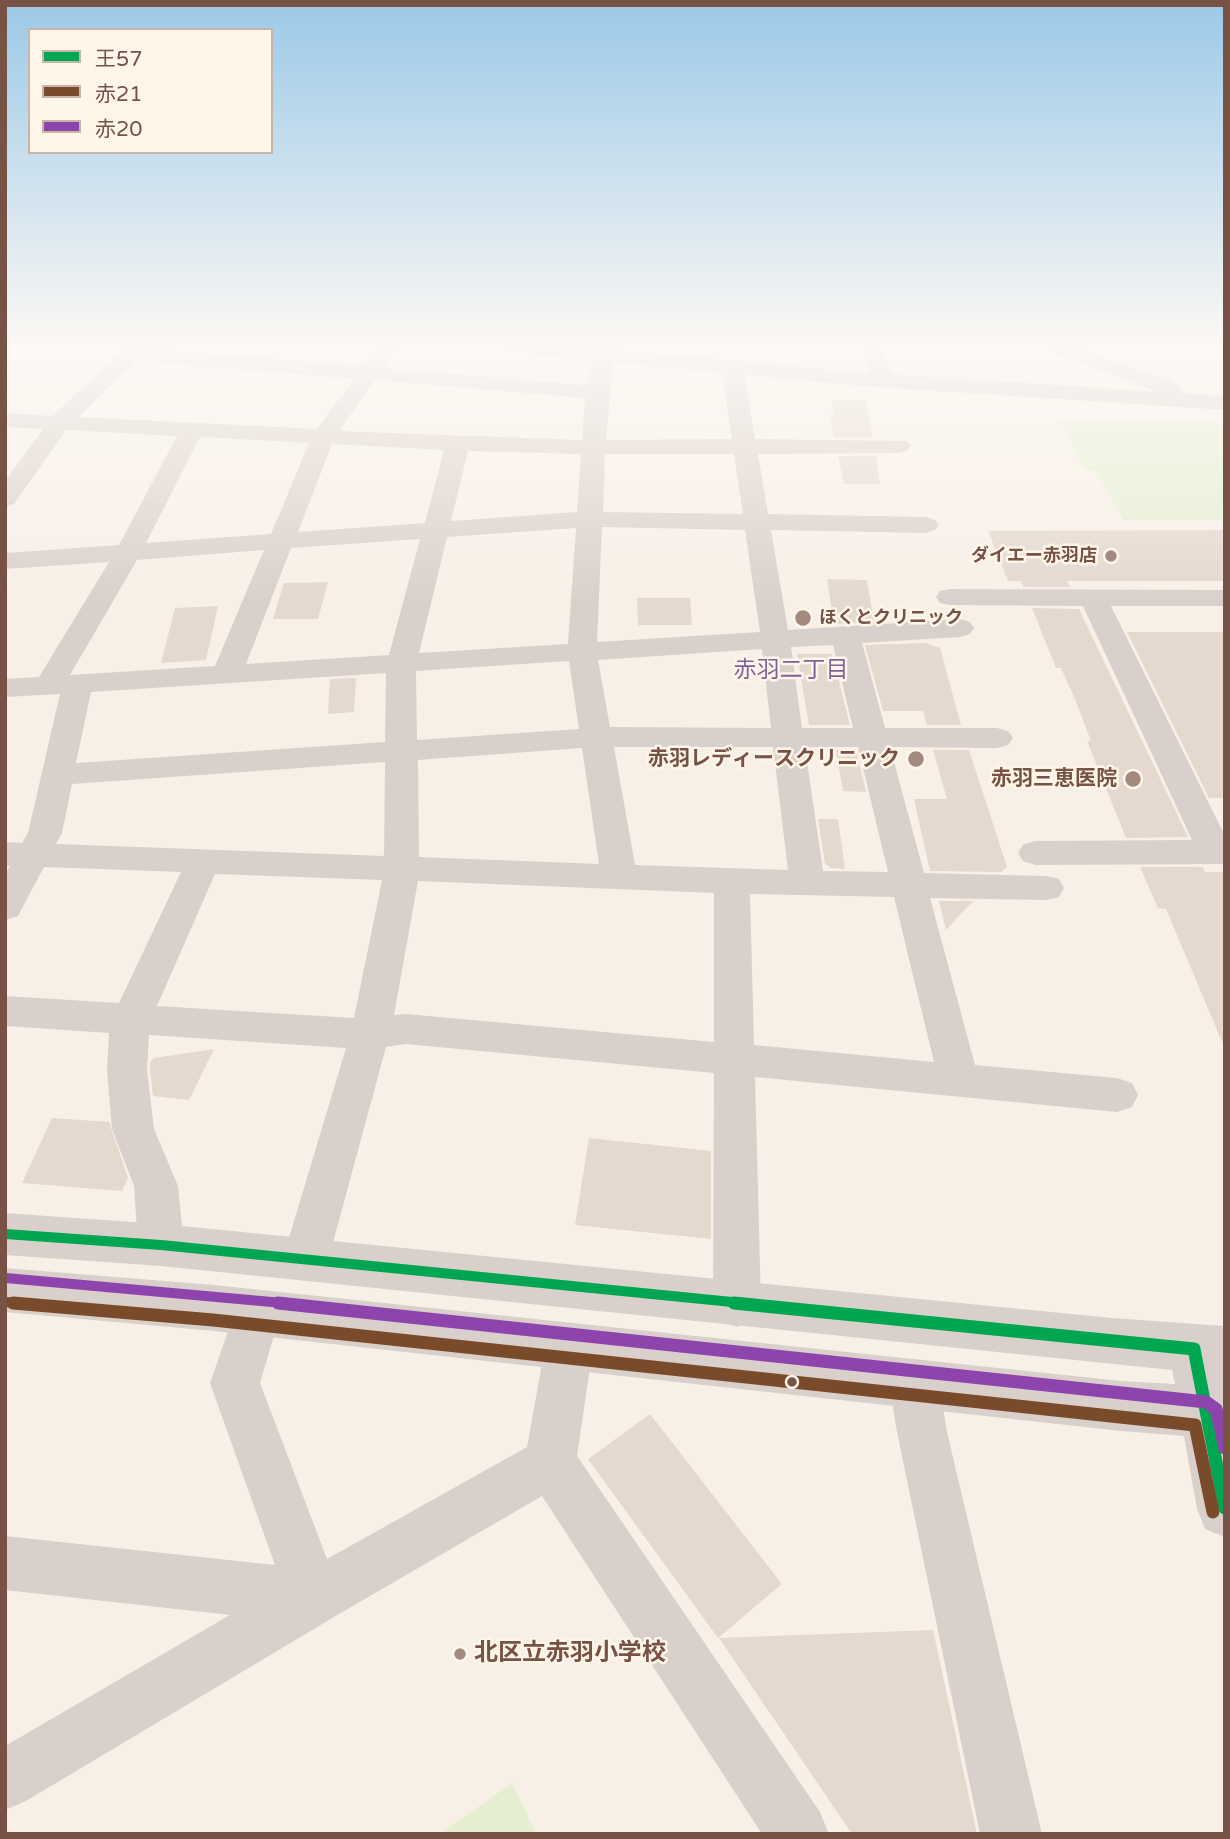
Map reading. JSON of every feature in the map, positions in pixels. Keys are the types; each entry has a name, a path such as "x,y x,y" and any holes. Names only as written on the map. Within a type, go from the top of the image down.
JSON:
{"street":[{"path":"5,499 53,432"},
{"path":"5,906 20,854 46,834 59,775 62,685 191,432"},
{"path":"226,432 458,444 594,447 899,446"},
{"path":"227,674 327,432"},
{"path":"595,432 582,651 619,876"},
{"path":"740,432 775,638 807,883"},
{"path":"304,1261 370,1034 402,869 401,664 458,444"},
{"path":"5,561 590,519 926,525"},
{"path":"950,597 1225,598"},
{"path":"1035,853 1220,852 1093,597"},
{"path":"5,688 960,628"},
{"path":"845,634 960,1082"},
{"path":"59,775 597,737 997,738"},
{"path":"20,854 732,881 1046,888"},
{"path":"161,1245 156,1186 133,1129 127,1070 130,1021 204,860"},
{"path":"732,881 737,1305"},
{"path":"5,1011 130,1021 370,1034 406,1029 1117,1095"},
{"path":"5,1234 161,1245 737,1305 1210,1349 1225,1509"},
{"path":"5,1290 257,1312 914,1384 1215,1413"},
{"path":"257,1312 235,1383 314,1597"},
{"path":"569,1347 551,1462 798,1834"},
{"path":"914,1384 922,1432 1011,1834"},
{"path":"5,1780 314,1597 551,1462"},
{"path":"5,1563 314,1597"}],"green space":[{"path":"1064,432 1225,432 1225,520 1123,520 1096,471 1085,471"},
{"path":"512,1783 536,1834 440,1834"}],"building":[{"path":"833,432 872,432 873,438 834,437"},
{"path":"838,456 876,456 880,484 844,484"},
{"name":"ダイエー赤羽店","path":"1225,530 1225,581 1067,581 1070,587 1023,587 1021,581 1008,581 988,531"},
{"path":"827,579 867,580 874,622 834,624"},
{"path":"328,582 318,619 273,619 284,583"},
{"path":"637,598 690,598 692,625 638,625"},
{"path":"218,606 206,660 161,663 175,608"},
{"path":"1032,608 1079,609 1188,837 1126,838 1087,741 1091,741 1075,699 1061,668 1056,668"},
{"path":"1127,632 1225,632 1225,798 1209,798"},
{"path":"925,643 940,648 961,725 927,725 923,711 883,711 865,645"},
{"path":"797,654 832,654 850,725 809,725"},
{"path":"356,678 354,712 328,714 330,679"},
{"path":"836,750 856,750 866,792 843,791"},
{"path":"933,750 969,750 1007,867 1001,872 930,871 914,799 947,799"},
{"path":"818,819 838,819 845,869 831,868 825,864"},
{"path":"1140,867 1203,867 1205,872 1225,872 1225,1049 1166,909 1158,908"},
{"path":"939,901 973,901 946,930"},
{"path":"214,1049 189,1100 153,1096 150,1062 154,1058"},
{"path":"52,1118 109,1122 128,1178 122,1191 22,1183"},
{"path":"589,1138 711,1151 711,1239 575,1225"},
{"path":"650,1414 782,1584 718,1638 588,1459"},
{"path":"933,1630 977,1834 852,1834 719,1638"}],"transit line":[{"name":"王57","path":"5,1234 161,1245 1194,1349 1225,1508"},
{"name":"赤20","path":"6,1278 215,1296 1206,1402 1216,1409 1225,1448"},
{"name":"赤21","path":"5,1302 213,1320 1195,1425 1213,1512"}],"place":[{"name":"ダイエー赤羽店","path":"1111,556"},
{"name":"ほくとクリニック","path":"803,618"},
{"name":"赤羽レディースクリニック","path":"916,759"},
{"name":"赤羽三恵医院","path":"1133,779"},
{"name":"北区立赤羽小学校","path":"460,1654"}],"district":[{"name":"赤羽二丁目","path":"791,671"}]}
